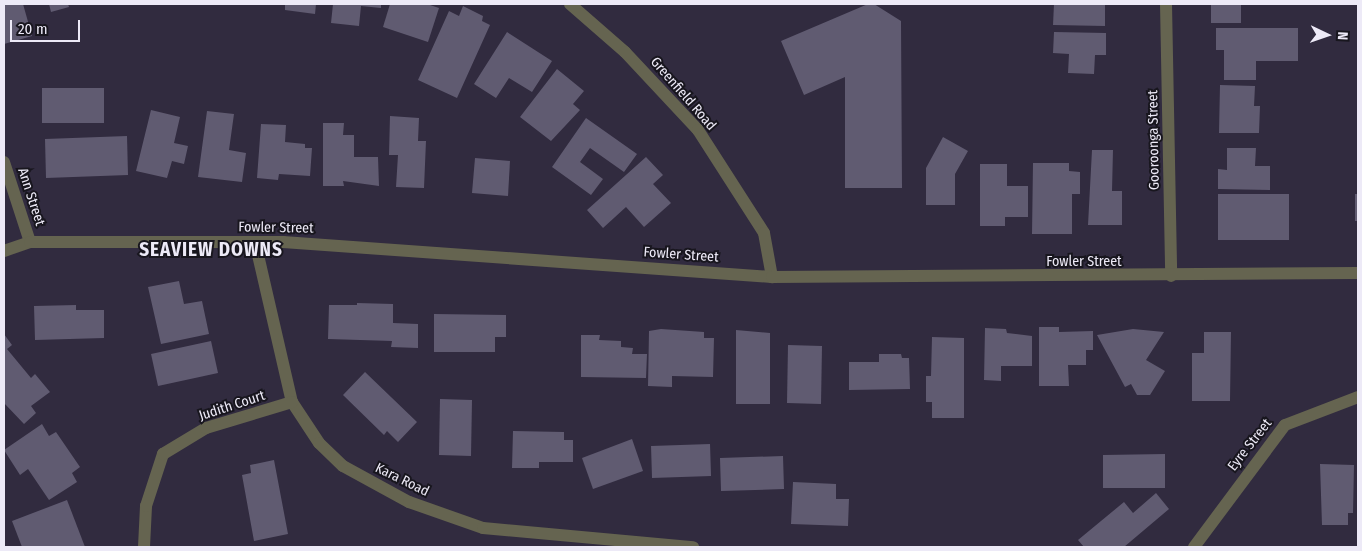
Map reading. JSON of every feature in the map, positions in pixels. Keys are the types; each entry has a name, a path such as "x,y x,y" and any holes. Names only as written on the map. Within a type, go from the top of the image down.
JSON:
{"street":[{"name":"Greenfield Road","path":"570,4 625,52 698,130 764,234 772,277"},
{"name":"Gooroonga Street","path":"1166,4 1172,276"},
{"name":"Ann Street","path":"4,162 30,242"},
{"name":"Fowler Street","path":"4,251 30,242 255,242 772,277 1358,274"},
{"name":"Kara Road","path":"255,242 292,402 320,443 342,466 409,502 447,517 483,528 693,547"},
{"name":"Eyre Street","path":"1194,547 1285,424 1358,398"},
{"name":"Judith Court","path":"144,547 146,506 163,454 206,428 292,402"}],"building":[{"path":"4,4 23,4 32,36 4,44"},
{"path":"49,4 68,4 69,7 51,12"},
{"path":"285,4 316,4 315,14 285,10"},
{"path":"333,4 381,4 381,8 361,6 359,26 331,23"},
{"path":"390,4 427,4 439,8 428,42 383,27"},
{"path":"868,4 874,4 901,21 902,188 845,188 845,77 804,95 781,41"},
{"path":"1054,4 1105,5 1105,26 1053,25"},
{"path":"1211,4 1241,4 1241,23 1211,23"},
{"path":"463,6 483,16 482,21 490,25 457,98 418,80 449,11 459,16"},
{"path":"1216,28 1298,28 1298,61 1256,61 1256,80 1224,80 1224,50 1216,50"},
{"path":"507,32 552,61 532,92 509,78 496,98 474,84"},
{"path":"1054,32 1106,33 1106,55 1095,55 1094,74 1068,73 1069,54 1053,53"},
{"path":"557,69 584,91 573,104 580,110 551,141 520,117"},
{"path":"1220,85 1255,86 1254,106 1260,106 1259,133 1219,133"},
{"path":"42,88 104,88 104,123 42,123"},
{"path":"151,110 180,117 174,143 188,146 184,164 172,161 167,178 136,171"},
{"path":"207,111 234,114 229,150 246,153 242,182 198,177"},
{"path":"390,116 419,118 418,141 426,141 424,188 396,187 398,155 389,155"},
{"path":"586,118 637,154 624,172 590,148 580,162 603,179 591,195 552,167"},
{"path":"323,123 344,123 343,135 354,135 354,157 378,157 379,186 343,181 344,186 323,186"},
{"path":"261,124 286,125 285,142 305,144 305,148 312,148 310,176 279,174 278,180 257,178"},
{"path":"127,136 128,175 46,178 45,139"},
{"path":"943,137 968,151 955,174 955,205 926,205 926,168"},
{"path":"1227,148 1256,148 1255,166 1270,166 1270,190 1218,189 1218,169 1227,170"},
{"path":"1092,150 1113,150 1112,191 1122,191 1122,225 1088,225"},
{"path":"646,157 663,175 653,184 671,203 644,227 626,207 603,228 587,210"},
{"path":"475,158 510,161 508,196 472,193"},
{"path":"1033,163 1069,163 1069,171 1080,172 1080,194 1072,194 1072,234 1032,234"},
{"path":"980,164 1007,164 1007,186 1028,186 1028,217 1005,217 1005,226 980,226"},
{"path":"1218,194 1289,194 1289,240 1218,240"},
{"path":"1355,194 1358,194 1358,221 1355,221"},
{"path":"179,281 184,304 202,301 209,334 161,344 148,287"},
{"path":"357,303 393,304 393,323 418,324 418,348 391,347 392,341 328,339 329,305 357,305"},
{"path":"76,305 76,310 104,310 104,338 35,340 34,306"},
{"path":"434,314 506,315 506,337 495,337 495,352 434,352"},
{"path":"1039,327 1059,327 1059,332 1093,331 1093,350 1086,350 1086,365 1068,365 1069,386 1039,386"},
{"path":"985,328 1006,329 1007,333 1032,336 1032,366 1001,366 1001,381 984,380"},
{"path":"661,329 704,332 704,338 714,338 713,377 672,376 672,387 648,386 649,331"},
{"path":"1133,329 1164,332 1146,360 1165,371 1150,395 1137,395 1131,384 1125,387 1097,335"},
{"path":"736,330 770,333 770,404 736,404"},
{"path":"1204,332 1231,332 1230,401 1192,401 1192,353 1204,353"},
{"path":"4,334 12,345 7,349 31,378 35,374 50,392 31,406 36,413 24,424 4,403"},
{"path":"581,335 600,335 599,340 621,341 621,347 633,348 632,354 647,354 646,378 581,377"},
{"path":"932,337 964,338 964,418 932,418 932,402 926,402 926,376 931,376"},
{"path":"211,341 218,373 158,386 151,354"},
{"path":"788,345 822,346 821,404 787,403"},
{"path":"879,354 901,354 902,358 909,358 910,389 849,390 849,362 879,362"},
{"path":"365,372 417,422 398,442 387,431 384,435 343,395"},
{"path":"440,399 472,400 471,456 439,455"},
{"path":"42,424 49,436 56,432 80,467 72,473 77,482 49,500 28,469 20,475 4,450"},
{"path":"513,431 564,432 564,440 573,440 573,462 539,462 539,468 512,468"},
{"path":"632,439 643,471 593,489 582,458"},
{"path":"710,444 711,476 652,478 651,446"},
{"path":"1165,454 1165,488 1103,488 1103,455"},
{"path":"783,456 784,489 721,491 720,458"},
{"path":"274,460 288,534 254,541 242,475 251,473 250,465"},
{"path":"1320,464 1354,465 1353,513 1348,513 1348,525 1322,525"},
{"path":"793,482 836,484 836,499 849,499 848,526 791,524"},
{"path":"1156,493 1169,509 1124,547 1084,547 1078,540 1124,502 1133,513"},
{"path":"67,500 85,547 22,547 12,521"}],"district":[{"name":"SEAVIEW DOWNS","path":"211,250"}]}
